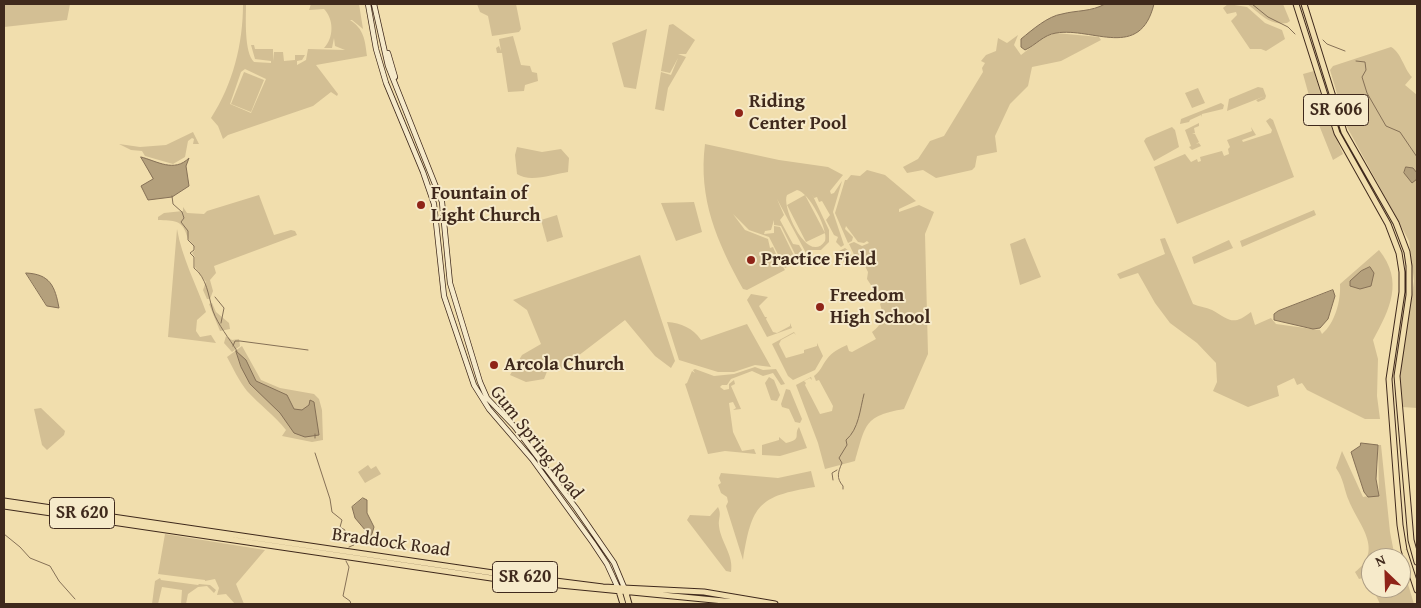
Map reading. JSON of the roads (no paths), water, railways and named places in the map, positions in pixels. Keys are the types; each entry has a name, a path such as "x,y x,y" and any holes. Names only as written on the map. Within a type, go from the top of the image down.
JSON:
{"main road":[{"name":"Gum Spring Road","path":"368,4 376,49 386,83 424,172 434,204 444,296 474,385 489,409 532,458 593,542 629,604"},
{"name":"Gum Spring Road","path":"374,4 386,60 442,202 450,283 461,325 482,387 487,398 514,426 576,508 614,564 622,590 623,604"},
{"name":"SR 606","path":"1296,4 1337,133 1388,224 1401,261 1402,292 1389,379 1400,525 1404,550 1417,590"},
{"name":"SR 606","path":"1304,4 1344,132 1396,223 1408,259 1409,295 1397,376 1411,540 1417,562"},
{"path":"388,53 399,96"},
{"path":"1312,56 1323,66"},
{"path":"1315,66 1320,68 1326,77"},
{"name":"Braddock Road","path":"4,501 523,577 755,604"},
{"name":"Braddock Road","path":"4,506 498,579 546,585 622,590 700,592 735,596 775,604"},
{"path":"314,551 353,552"},
{"path":"498,579 504,576 523,577"},
{"path":"546,585 570,582"},
{"path":"696,598 702,596 735,596"}],"waterway":[{"path":"1252,4 1268,17 1288,27 1295,34"},
{"path":"1323,40 1327,44 1345,51"},
{"path":"1356,61 1365,62 1366,70 1362,77 1367,93 1386,126 1400,132 1417,157"},
{"path":"172,196 173,204 182,212 184,218 181,222 188,231 188,240 194,246 194,250 190,253 194,257 194,268 202,277 218,321 237,351"},
{"path":"215,297 224,308 221,323"},
{"path":"233,346 235,341 240,341 308,350"},
{"path":"843,489 839,478 842,463 839,458 847,445 846,440 856,425 864,394"},
{"path":"315,453 330,499 332,512 342,520 340,527 345,530 344,536 350,537 354,545 349,547"},
{"path":"833,480 832,473 837,470"},
{"path":"4,534 30,558 50,566 59,581 75,599"},
{"path":"346,561 349,567 343,596 351,604"}],"place":[{"name":"Riding Center Pool","path":"739,113"},
{"name":"Fountain of Light Church","path":"421,205"},
{"name":"Practice Field","path":"751,260"},
{"name":"Freedom High School","path":"820,307"},
{"name":"Arcola Church","path":"494,365"}]}
